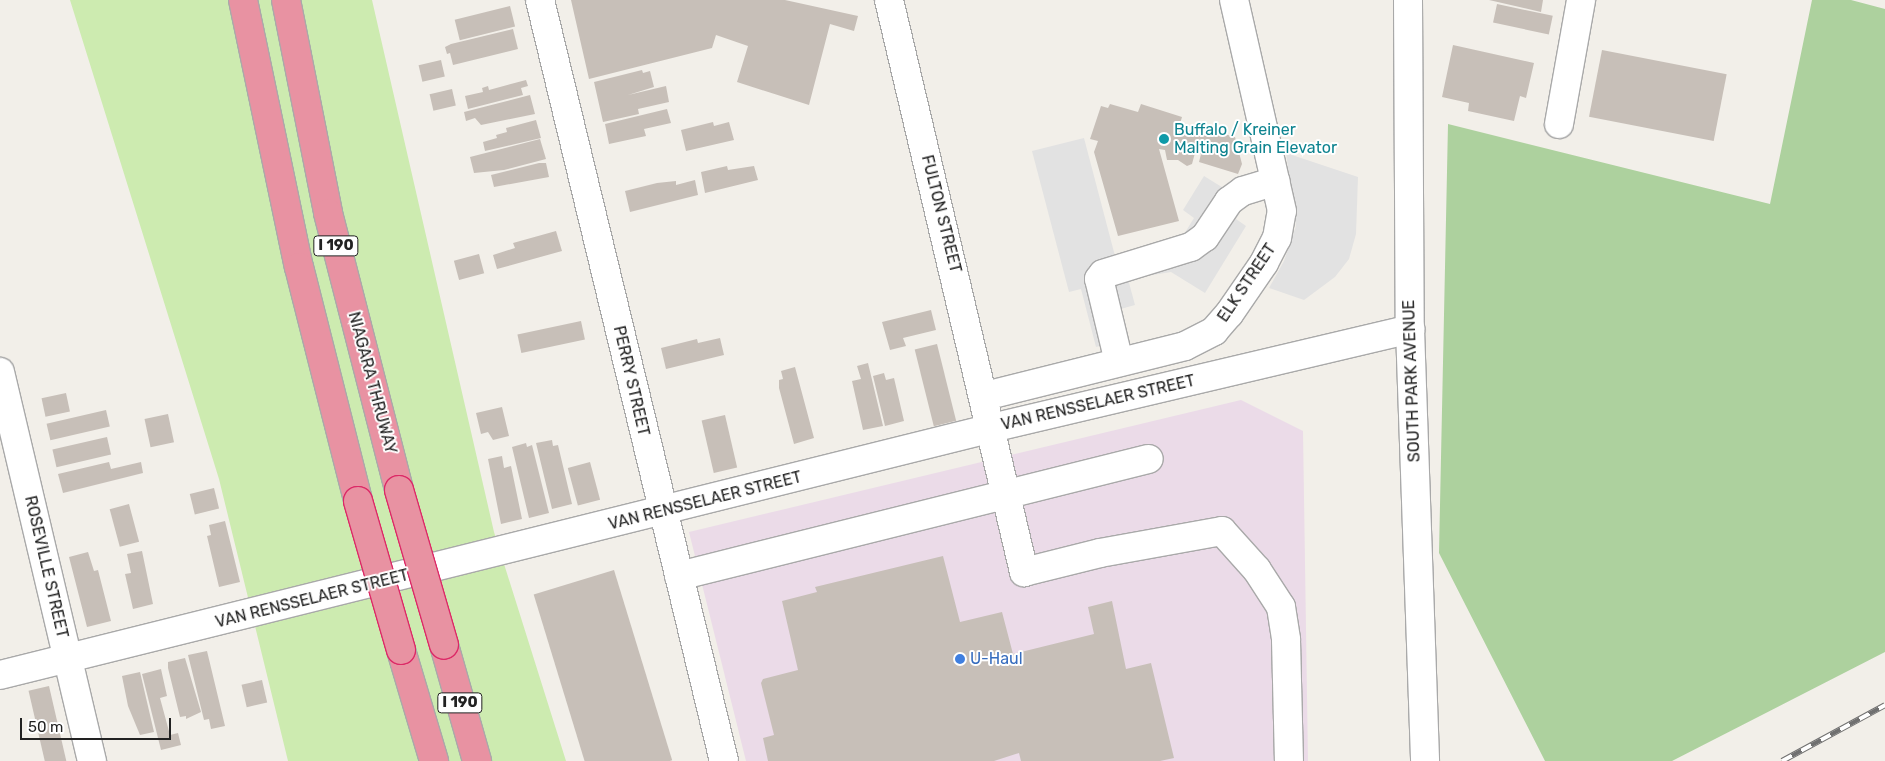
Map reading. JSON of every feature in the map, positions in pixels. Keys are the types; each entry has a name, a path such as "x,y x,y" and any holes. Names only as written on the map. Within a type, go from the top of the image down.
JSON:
{"highway":[{"name":"I 190","path":"244,0 299,267 358,501 434,761"},
{"name":"NIAGARA THRUWAY","path":"286,0 328,213 399,490 477,761"}],"street":[{"name":"PERRY STREET","path":"540,0 724,761"},
{"name":"FULTON STREET","path":"889,0 985,396 1024,572 1100,553 1222,531 1258,570 1281,607 1286,640 1289,761"},
{"name":"ELK STREET","path":"985,396 1185,346 1214,331 1230,314 1264,264 1277,238 1282,211 1234,0"},
{"path":"1401,0 1407,28"},
{"name":"SOUTH PARK AVENUE","path":"1408,0 1410,329 1425,761"},
{"path":"1559,124 1581,0"},
{"path":"1118,362 1099,279 1103,274 1191,247 1205,237 1229,201 1243,191 1276,181"},
{"name":"VAN RENSSELAER STREET","path":"0,675 68,660 663,512 992,428 1410,329"},
{"name":"ROSEVILLE STREET","path":"0,372 92,761"},
{"path":"679,576 1149,459"}],"shaded area":[{"path":"1084,138 1115,256 1181,239 1194,218 1183,210 1204,176 1246,202 1236,219 1246,226 1205,293 1171,272 1128,279 1135,305 1117,310 1125,339 1096,347 1081,289 1069,292 1032,151"},
{"path":"1286,153 1358,177 1356,234 1349,259 1335,277 1304,300 1269,288 1284,261 1296,226"},
{"path":"1241,400 1303,431 1308,761 746,761 689,532"}],"green space":[{"path":"70,0 372,0 494,532 566,761 288,761 219,479"},
{"path":"1812,0 1851,0 1885,9 1885,652 1672,761 1545,761 1439,553 1448,124 1770,204"}],"building":[{"path":"571,0 785,0 858,16 854,31 830,24 809,105 737,82 748,46 716,35 712,48 589,79"},
{"path":"1489,0 1543,0 1541,12"},
{"path":"1497,4 1553,16 1549,34 1493,23"},
{"path":"510,6 515,26 460,40 455,20"},
{"path":"513,29 518,49 453,65 450,53 447,54 445,47 451,44"},
{"path":"1453,45 1534,63 1526,98 1520,96 1514,121 1468,111 1469,103 1442,97"},
{"path":"1602,50 1727,74 1714,141 1589,117"},
{"path":"441,60 445,77 422,82 419,65"},
{"path":"642,70 643,73 650,71 654,87 628,95 666,86 669,102 638,109 639,114 603,122 594,82"},
{"path":"526,80 528,86 521,88 523,95 468,109 465,96 483,92 482,88 488,86 489,90"},
{"path":"452,89 456,106 433,111 430,94"},
{"path":"530,95 535,114 481,125 475,118 466,121 464,112"},
{"path":"1110,104 1138,112 1141,104 1182,117 1179,127 1208,136 1210,130 1235,137 1242,164 1238,174 1199,162 1201,154 1195,153 1192,164 1187,166 1178,160 1167,160 1165,150 1159,149 1179,221 1118,236 1094,152 1098,141 1090,139 1101,106 1108,108"},
{"path":"667,109 671,123 644,129 646,136 609,144 605,124"},
{"path":"536,120 541,138 485,151 483,142 497,138 496,135 507,132 506,128"},
{"path":"713,122 714,126 729,122 734,140 686,151 681,130"},
{"path":"540,139 546,159 504,170 474,173 470,157"},
{"path":"546,163 549,177 494,187 491,175"},
{"path":"727,166 728,170 754,166 758,180 705,193 701,172"},
{"path":"695,180 698,195 630,212 625,191 657,183 676,181 676,185"},
{"path":"556,231 562,251 497,269 493,255 515,248 513,243"},
{"path":"479,254 484,273 459,280 454,261"},
{"path":"931,310 936,330 903,338 906,346 890,350 882,322"},
{"path":"581,321 585,340 521,353 517,335"},
{"path":"720,338 724,355 666,369 661,348 697,339 698,343"},
{"path":"937,344 956,421 934,426 915,350"},
{"path":"868,363 883,426 863,430 852,381 861,379 857,366"},
{"path":"795,367 814,438 794,444 779,388 779,380 783,379 781,371"},
{"path":"884,373 886,380 894,378 904,421 885,426 873,376"},
{"path":"66,393 70,412 45,417 42,398"},
{"path":"502,407 509,436 493,440 488,432 481,434 476,413"},
{"path":"106,410 110,427 50,440 47,424"},
{"path":"168,414 174,442 151,447 145,419"},
{"path":"725,415 737,468 714,473 702,420"},
{"path":"107,437 111,455 56,467 52,450"},
{"path":"552,440 553,446 558,445 572,504 552,509 536,443"},
{"path":"526,443 527,447 532,445 549,513 529,518 512,447"},
{"path":"502,456 504,468 511,466 522,519 501,524 488,459"},
{"path":"109,462 111,469 141,462 143,473 63,493 58,474"},
{"path":"590,462 600,500 578,506 568,468"},
{"path":"214,488 219,508 195,514 190,494"},
{"path":"129,504 139,542 120,547 110,509"},
{"path":"225,521 240,582 219,587 207,536 211,535 209,525"},
{"path":"142,551 153,604 133,609 125,574 131,573 127,554"},
{"path":"88,552 94,571 98,570 111,621 87,627 69,557"},
{"name":"U-Haul","path":"943,556 960,622 1002,612 1013,654 1094,634 1088,607 1112,601 1126,669 1151,663 1174,758 1160,761 1021,761 1019,753 994,761 768,761 763,738 774,735 761,683 763,679 798,670 782,601 817,592 815,587"},
{"path":"614,570 672,760 585,761 534,595"},
{"path":"207,651 225,726 211,729 209,719 204,720 188,655"},
{"path":"185,658 201,712 186,719 186,716 180,717 168,668 168,662"},
{"path":"161,669 167,696 160,698 170,735 178,733 181,745 161,750 142,674"},
{"path":"140,672 154,732 140,735 128,706 122,676"},
{"path":"262,680 267,702 247,707 242,685"},
{"path":"49,686 66,761 45,761 29,691"}],"railway":[{"path":"1782,761 1885,705"}],"place":[{"name":"Buffalo / Kreiner Malting Grain Elevator","path":"1164,139"},
{"name":"U-Haul","path":"960,659"}]}
